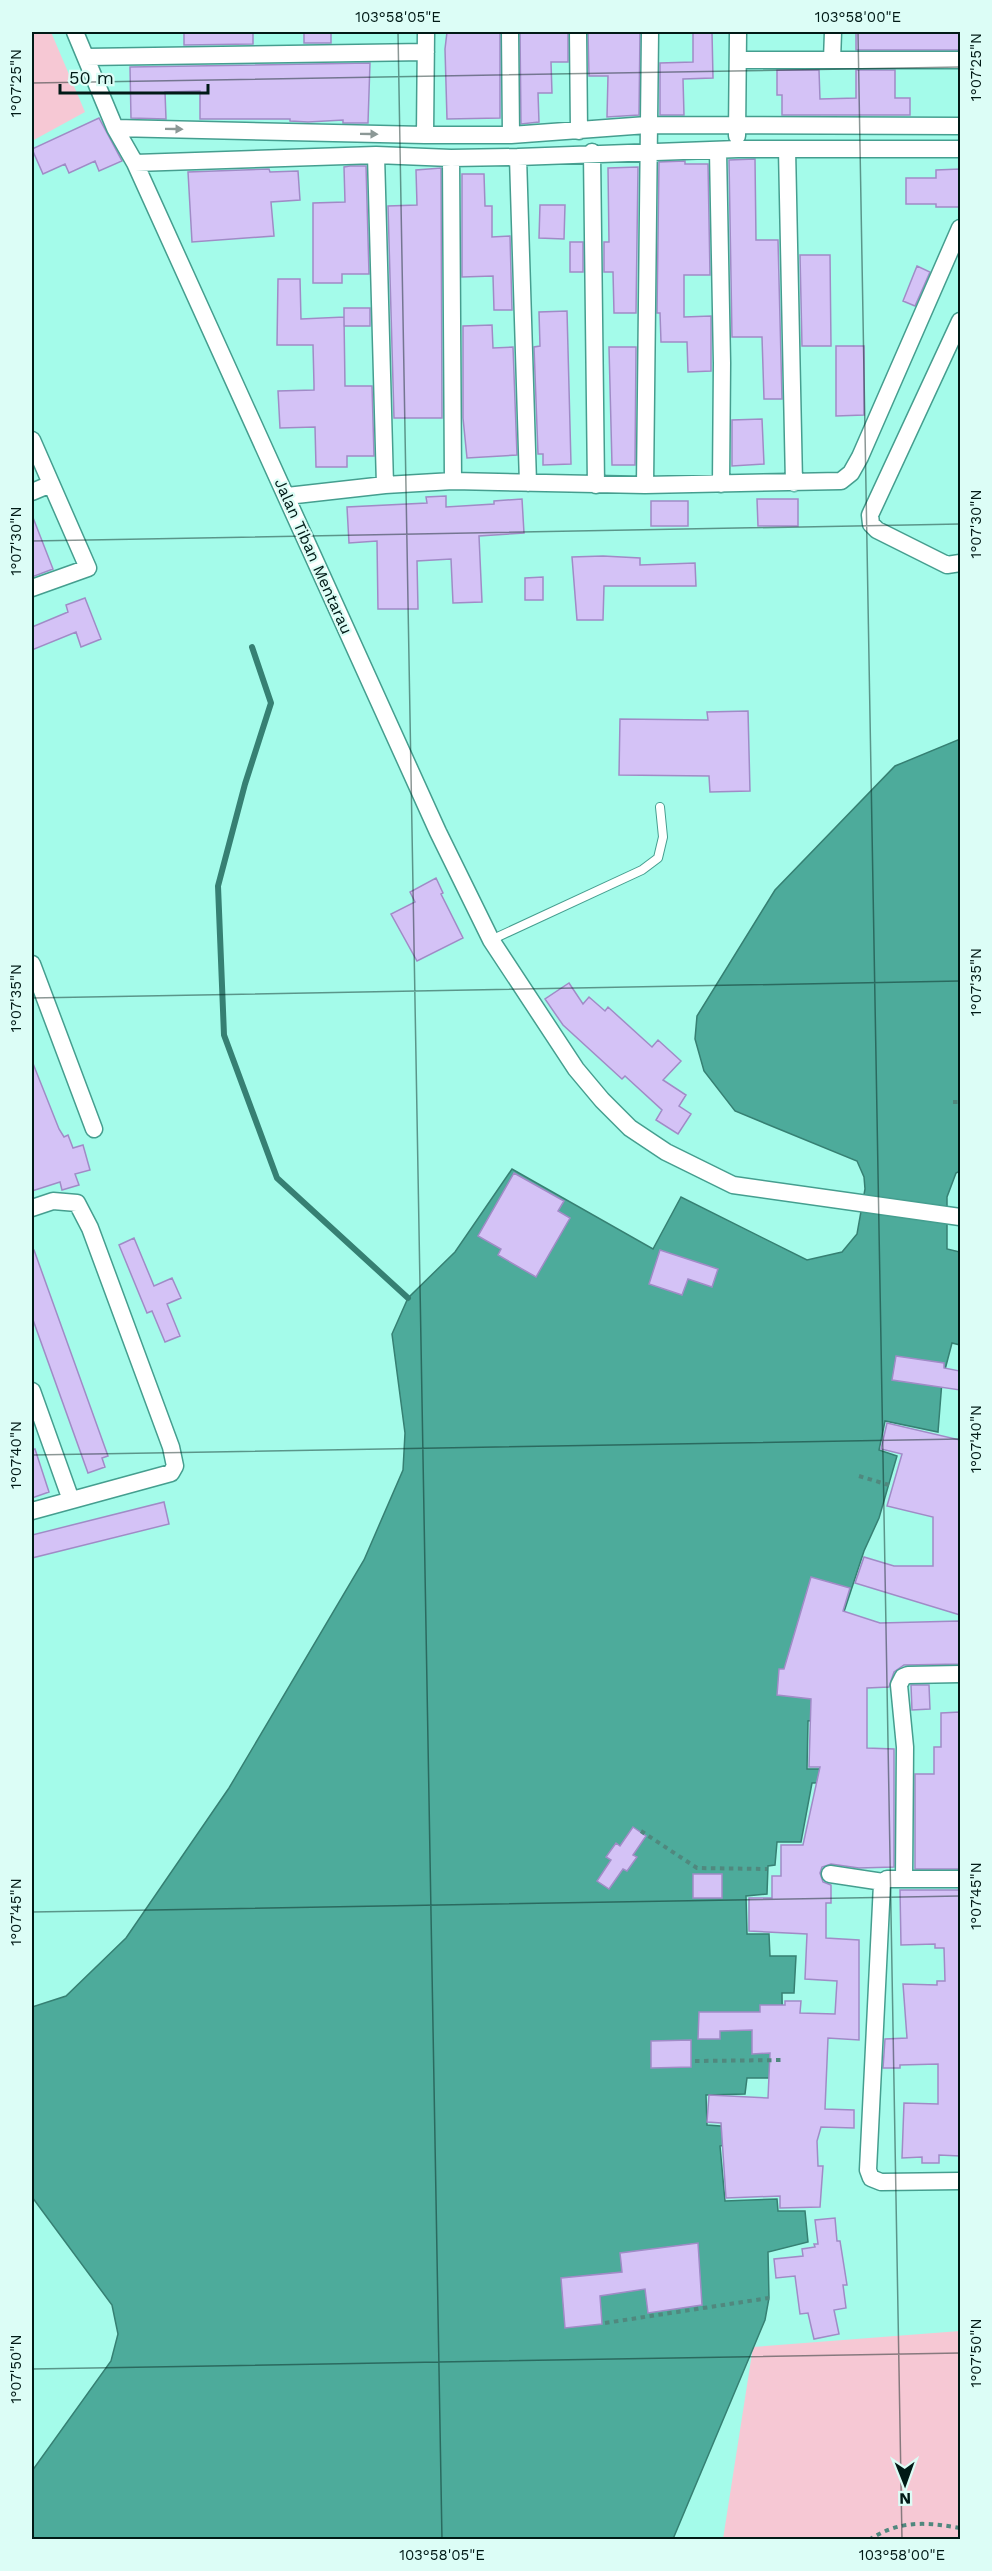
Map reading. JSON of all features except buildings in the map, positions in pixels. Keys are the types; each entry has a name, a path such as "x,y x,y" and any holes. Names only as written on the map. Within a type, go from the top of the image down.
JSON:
{"street":[{"name":"Jalan Tiban Mentarau","path":"75,32 115,128 135,163 438,832 491,940 576,1069 630,1128 701,1171 733,1185 959,1217"},
{"path":"425,135 426,32"},
{"path":"510,32 511,135"},
{"path":"578,32 579,131"},
{"path":"645,485 649,152 647,125 650,32"},
{"path":"738,32 738,149"},
{"path":"832,60 833,32"},
{"path":"86,57 426,52"},
{"path":"738,60 960,60"},
{"path":"115,128 511,135 647,125 960,126"},
{"path":"135,163 376,155 451,158 738,149 960,149"},
{"path":"787,149 794,483"},
{"path":"718,151 722,363 721,484"},
{"path":"592,152 596,485"},
{"path":"376,155 385,485"},
{"path":"518,157 528,483"},
{"path":"451,158 453,481"},
{"path":"287,496 385,485 453,481 596,485 835,482 851,473 960,228"},
{"path":"960,321 870,515 871,524 876,530 947,565 960,563"},
{"path":"32,440 88,568 32,588"},
{"path":"32,492 51,484"},
{"path":"32,964 37,997 94,1129"},
{"path":"32,1208 53,1201 77,1203 90,1228 171,1447 175,1466 171,1473 32,1511"},
{"path":"32,1391 71,1500"},
{"path":"904,1879 905,1747 899,1685 903,1677 908,1675 960,1674"},
{"path":"830,1874 883,1882 887,1879 960,1880"},
{"path":"883,1882 868,2170 871,2178 881,2182 960,2181"}],"lane":[{"path":"491,940 642,870 658,858 663,837 660,807"}],"path":[{"path":"953,1102 960,1102"},
{"path":"859,1476 889,1485"},
{"path":"642,1831 698,1868 767,1869"},
{"path":"694,2061 783,2060"},
{"path":"605,2323 769,2298"},
{"path":"869,2540 894,2527 912,2523 929,2522 960,2528"}],"shaded area":[{"path":"32,32 51,32 85,112 32,141"},
{"path":"960,739 960,1171 956,1173 947,1197 947,1249 960,1252 960,1345 952,1343 942,1381 938,1432 885,1421 879,1450 897,1456 879,1518 864,1551 836,1636 824,1719 808,1721 807,1769 860,1769 859,1782 812,1783 801,1842 777,1842 775,1865 768,1866 767,1894 746,1896 747,1934 769,1934 770,1956 796,1956 794,1993 782,1993 783,2078 747,2078 745,2094 706,2095 707,2125 734,2127 735,2143 720,2146 725,2201 777,2199 778,2211 805,2211 808,2242 768,2252 769,2298 765,2320 673,2539 32,2540 32,2471 111,2361 118,2334 112,2305 32,2197 32,2007 66,1996 126,1938 229,1788 364,1560 403,1470 405,1433 392,1334 408,1298 455,1252 512,1169 653,1249 681,1197 807,1260 842,1252 857,1234 865,1189 864,1177 857,1161 735,1111 704,1071 695,1039 697,1016 775,890 895,766"},
{"path":"960,2331 960,2539 723,2539 753,2347"}],"waterway":[{"path":"252,647 271,703 245,784 218,886 224,1035 277,1178 408,1298"}]}
